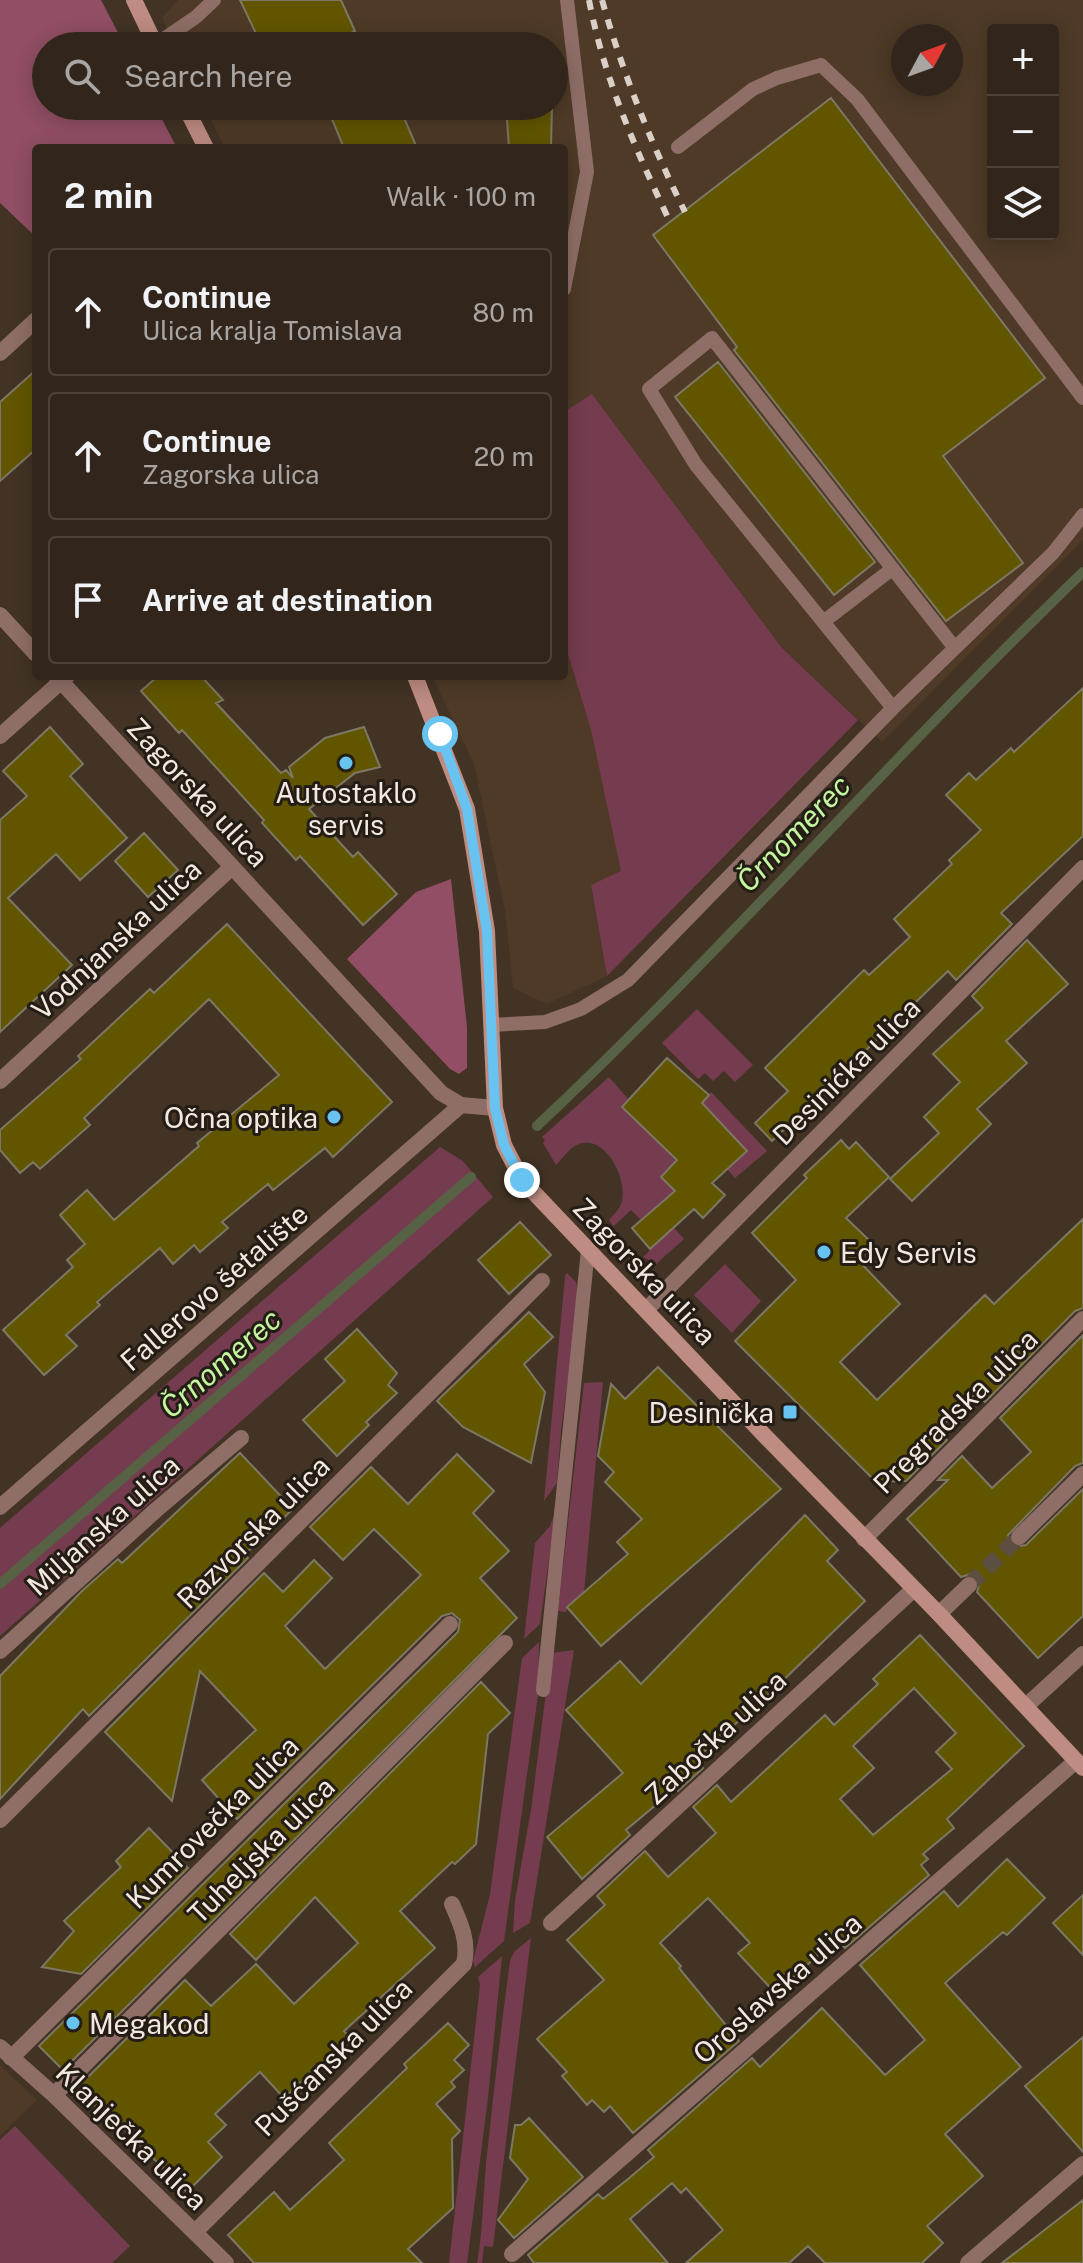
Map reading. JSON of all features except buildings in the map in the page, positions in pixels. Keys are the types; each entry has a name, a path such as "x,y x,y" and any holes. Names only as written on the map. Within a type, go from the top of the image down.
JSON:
{"street":[{"path":"134,0 149,32"},
{"path":"192,120 204,144"},
{"path":"0,353 32,324"},
{"path":"0,615 32,650"},
{"path":"0,736 60,680"},
{"name":"Zagorska ulica","path":"64,680 441,1093 461,1105"},
{"name":"Zagorska ulica","path":"417,680 467,809 487,931 495,1108 504,1145 522,1180 1080,1765"},
{"name":"Vodnjanska ulica","path":"0,1081 232,867"},
{"name":"Desinićka ulica","path":"646,1310 1083,868"},
{"path":"461,1105 495,1108"},
{"name":"Fallerovo šetalište","path":"0,1507 461,1105"},
{"name":"Razvorska ulica","path":"0,1820 542,1281"},
{"name":"Pregradska ulica","path":"864,1539 1083,1319"},
{"name":"Miljanska ulica","path":"0,1651 241,1438"},
{"path":"1019,1537 1083,1474"},
{"path":"939,1614 969,1585"},
{"name":"Zabočka ulica","path":"551,1923 914,1589"},
{"name":"Kumrovečka ulica","path":"5,2052 450,1624"},
{"name":"Tuheljska ulica","path":"54,2095 505,1643"},
{"path":"1026,1706 1083,1654"},
{"name":"Oroslavska ulica","path":"512,2254 1080,1765"},
{"name":"Pušćanska ulica","path":"195,2232 464,1964 467,1953 463,1927 452,1904"},
{"name":"Klanječka ulica","path":"5,2052 54,2095 226,2263"},
{"path":"968,2263 1083,2164"}],"lane":[{"path":"174,32 214,0"},
{"path":"567,0 587,172 568,269"},
{"path":"678,147 753,89 821,65 857,99 1083,398"},
{"path":"893,708 696,465 649,389 712,338 954,647"},
{"path":"491,1025 545,1022 581,1009 628,980 893,708 1053,553 1083,515"},
{"path":"823,622 892,569"},
{"path":"543,1690 588,1250"}],"shaded area":[{"path":"0,0 101,0 118,32 32,32 32,120 162,120 175,144 32,144 32,233 0,203"},
{"path":"178,0 1083,0 1083,540 882,742 782,648 593,395 568,410 568,144 223,144 211,120 568,120 568,32 168,32 162,18"},
{"path":"592,394 782,648 858,720 607,976 591,885 621,871 591,730 568,654 568,409"},
{"path":"568,654 591,730 622,871 591,886 607,976 547,1004 513,988 505,911 474,764 434,680 568,680"},
{"path":"451,879 467,1027 467,1068 459,1074 450,1069 347,959 416,892"},
{"path":"697,1009 753,1065 735,1082 724,1071 713,1081 705,1073 698,1079 662,1043"},
{"path":"609,1077 629,1100 623,1108 644,1128 683,1154 661,1177 681,1196 663,1215 684,1239 656,1264 643,1257 663,1238 645,1218 641,1220 631,1210 613,1226 609,1220 620,1206 623,1194 618,1171 605,1151 586,1143 575,1146 556,1165 543,1143 545,1140 542,1137"},
{"path":"711,1092 767,1151 735,1178 727,1169 746,1150 729,1132 687,1120"},
{"path":"440,1147 463,1161 493,1197 0,1636 0,1528"},
{"path":"725,1264 761,1301 732,1333 694,1295"},
{"path":"567,1273 576,1282 579,1295 557,1483 544,1501 565,1276"},
{"path":"603,1382 584,1593 565,1612 558,1611 584,1383"},
{"path":"556,1509 540,1624 524,1639 535,1543 550,1526"},
{"path":"539,1642 538,1695 504,1941 475,1967 473,1961 490,1894 522,1658"},
{"path":"574,1650 530,1923 513,1933 515,1900 531,1810 551,1653"},
{"path":"531,1938 493,2247 484,2246 482,2263 477,2263 510,1961 514,1952"},
{"path":"502,1956 467,2263 449,2263 480,1985 478,1977"},
{"path":"0,2065 37,2100 0,2136"},
{"path":"15,2126 130,2246 112,2263 0,2263 0,2140"}],"waterway":[{"name":"Črnomerec","path":"537,1126 676,990 945,709 1083,572"},
{"name":"Črnomerec","path":"0,1584 471,1177"}],"tunnel":[{"path":"969,1585 1019,1537"}],"railway":[{"path":"589,0 612,86 670,222"},
{"path":"602,0 639,108 685,212"}],"place":[{"name":"Autostaklo servis","path":"346,763"},
{"name":"Očna optika","path":"334,1117"},
{"name":"Edy Servis","path":"824,1252"},
{"name":"Desinička","path":"790,1412"},
{"name":"Megakod","path":"73,2023"}],"route":[{"path":"440,734 467,809 487,931 495,1108 504,1145 522,1180"}]}
